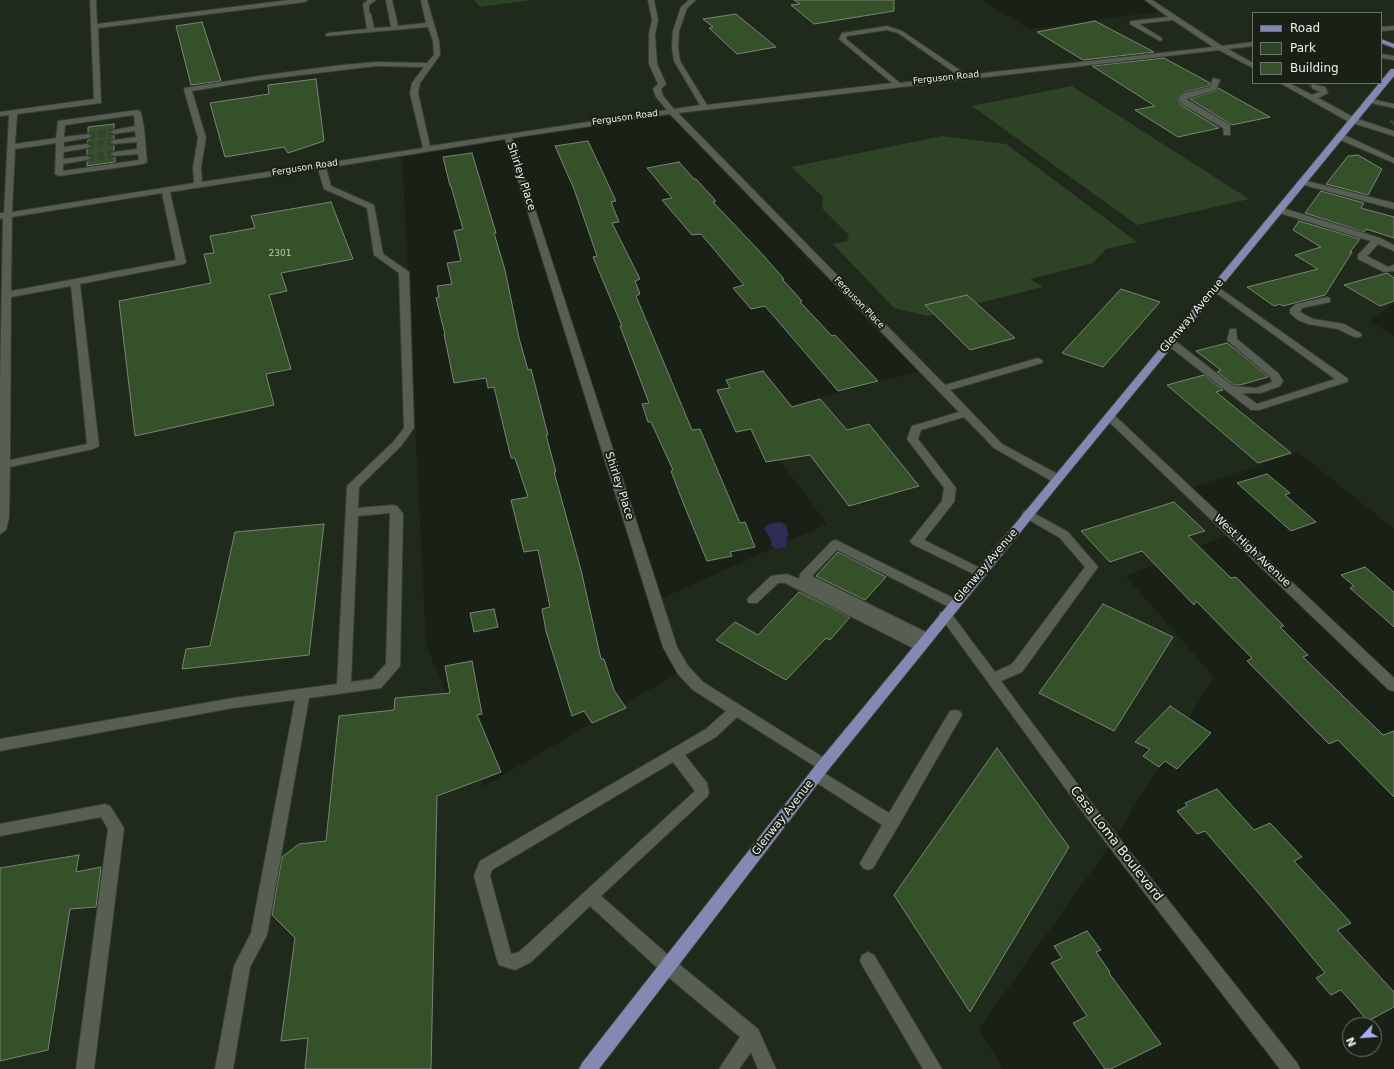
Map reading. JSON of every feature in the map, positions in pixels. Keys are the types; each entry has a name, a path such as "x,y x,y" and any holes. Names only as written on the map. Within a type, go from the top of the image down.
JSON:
{"main road":[{"path":"1382,41 1394,46"},
{"name":"Glenway Avenue","path":"588,1069 820,770 1028,514 1280,210 1352,120 1393,73"}],"street":[{"path":"93,0 100,117"},
{"path":"94,26 305,0"},
{"path":"371,31 366,4 372,0"},
{"path":"389,0 395,29"},
{"path":"424,0 430,25 436,41 437,55 416,83 414,93 427,149"},
{"name":"Ferguson Place","path":"651,0 655,20 652,34 652,64 662,84 657,89 660,96 672,111 998,446 1057,479"},
{"path":"693,0 682,4 676,31 675,47 678,61 705,107"},
{"path":"1148,0 1219,48 1252,65"},
{"path":"1160,39 1132,23 1175,18"},
{"path":"328,35 430,25"},
{"path":"897,84 846,43 842,39 844,34 887,28 900,32 964,76"},
{"path":"1382,29 1394,28"},
{"name":"Ferguson Road","path":"4,216 672,111 964,76 1252,44"},
{"path":"1244,45 1252,50"},
{"path":"1382,56 1394,58"},
{"path":"198,185 197,167 202,138 188,90 259,78 342,67 376,64 428,65"},
{"path":"1216,80 1213,88 1187,95 1182,98 1186,103 1227,127 1227,133"},
{"path":"1286,84 1352,120 1394,134"},
{"path":"1312,98 1324,93 1322,89 1315,86"},
{"path":"1369,100 1394,106"},
{"path":"0,114 98,101"},
{"path":"137,112 143,162 59,174 61,123 100,117 137,112"},
{"path":"0,530 3,518 4,465 6,295 4,216 12,147 13,113"},
{"path":"1386,131 1392,124"},
{"path":"114,132 140,128"},
{"path":"12,147 88,136"},
{"path":"1339,136 1394,161"},
{"name":"Shirley Place","path":"508,137 670,647 683,670 698,686 736,710 892,823"},
{"path":"114,142 141,139"},
{"path":"59,150 87,146"},
{"path":"114,154 142,151"},
{"path":"59,162 87,158"},
{"path":"321,166 327,186 370,207 379,255 404,272 409,428 397,444 353,486 344,689"},
{"path":"1303,182 1394,206"},
{"path":"6,295 181,262 165,190"},
{"path":"1280,210 1377,240 1394,248"},
{"path":"1377,240 1361,257 1387,270 1394,268"},
{"path":"4,465 93,446 75,282"},
{"path":"1170,342 1255,408 1343,380 1215,288"},
{"path":"1327,300 1299,306 1295,309 1294,313 1301,318 1312,322 1340,326 1357,335"},
{"path":"1230,388 1257,391 1276,384 1278,381 1274,375 1232,340 1233,332"},
{"path":"943,389 1038,361"},
{"path":"966,413 916,428 912,439 950,488 948,502 916,541 980,573"},
{"name":"West High Avenue","path":"1109,416 1394,686"},
{"path":"0,745 233,703 376,684 393,666 397,514 393,509 352,513"},
{"path":"992,678 1017,668 1092,567 1064,535 1028,514"},
{"path":"924,642 804,577 836,544 950,610"},
{"path":"753,600 775,579 787,578 924,642"},
{"name":"Casa Loma Boulevard","path":"950,610 992,678 1092,814 1291,1069"},
{"path":"224,1069 242,966 259,935 303,694"},
{"path":"675,754 702,787 702,793 526,957 515,962 505,960 482,876 485,866 675,754 711,734 736,710"},
{"path":"868,863 955,715"},
{"path":"0,830 105,810 116,828 85,1069"},
{"path":"590,896 668,966 752,1035 767,1069"},
{"path":"868,960 933,1069"},
{"path":"728,1069 752,1035"}],"shaded area":[{"path":"0,0 983,0 1029,29 1164,11 1148,0 1394,0 1394,303 1369,321 1394,336 1394,529 1298,452 1187,489 1233,533 1126,576 1214,677 1113,841 979,1029 1003,1069 0,1069","holes":["673,111 924,370 747,417 827,524 655,601 683,670 484,786 426,644 402,153"]},
{"path":"780,522 786,525 788,534 786,547 777,549 770,545 772,542 764,528 769,524"}],"green space":[{"path":"474,0 532,0 480,7"},
{"path":"1072,86 1249,199 1137,225 972,106"},
{"path":"942,136 1006,144 1137,242 1106,249 1093,263 1030,279 1043,287 928,316 894,308 833,244 847,241 849,235 822,208 823,197 791,167"}],"building":[{"path":"794,0 894,0 894,11 814,24 791,5 800,4"},
{"path":"736,14 776,47 737,54 709,28 713,27 703,19"},
{"path":"1095,21 1154,52 1083,60 1037,32"},
{"path":"202,22 221,81 191,85 176,26"},
{"path":"1164,58 1210,83 1209,86 1184,92 1177,98 1182,106 1219,128 1178,137 1135,110 1155,106 1092,66"},
{"path":"316,79 324,141 288,153 284,147 225,157 210,103 269,94 268,85"},
{"path":"1218,88 1270,117 1232,125 1190,99 1216,91"},
{"path":"114,124 114,128 109,133 114,135 114,138 109,143 114,145 114,150 109,155 115,157 115,162 87,166 87,162 92,159 87,155 87,149 92,147 87,143 88,140 93,137 88,133 88,127"},
{"path":"588,141 616,201 611,202 619,222 612,223 640,279 635,281 640,294 636,296 692,430 700,429 740,523 745,522 755,547 730,552 732,556 707,561 671,471 673,470 651,422 648,422 642,404 649,403 620,326 622,326 593,257 597,256 574,189 555,146"},
{"path":"472,153 496,233 494,233 505,270 519,338 528,370 531,369 548,435 546,435 556,472 554,472 581,570 601,659 604,659 614,690 626,708 592,723 584,711 572,716 546,631 542,609 550,607 538,550 524,552 511,500 528,497 515,458 511,458 494,387 488,388 486,378 454,383 445,334 436,298 439,297 437,286 452,284 447,263 461,261 454,231 463,229 443,157"},
{"path":"1358,155 1382,169 1368,195 1326,184 1348,156"},
{"path":"679,162 716,201 713,202 784,279 782,279 802,301 800,302 832,336 835,335 878,381 838,391 765,306 751,309 733,288 744,285 701,234 692,235 662,200 672,198 647,168"},
{"path":"1321,191 1364,203 1361,208 1394,217 1394,238 1366,229 1364,232 1305,213"},
{"path":"331,202 353,259 281,273 287,291 269,295 291,369 266,374 274,405 135,436 119,301 211,283 204,254 214,253 210,236 255,228 251,216"},
{"path":"1299,221 1360,239 1350,252 1352,252 1325,295 1283,306 1280,304 1274,306 1247,287 1318,269 1295,255 1321,247 1293,230"},
{"path":"1387,273 1394,278 1394,301 1380,306 1344,285"},
{"path":"1121,289 1160,302 1103,367 1062,353"},
{"path":"967,295 1015,338 970,350 925,305"},
{"path":"1227,343 1268,377 1240,385 1234,385 1217,372 1221,370 1196,351"},
{"path":"763,371 792,407 820,399 847,430 869,424 919,486 849,506 810,455 766,462 751,429 736,432 717,390 730,388 726,380"},
{"path":"1204,375 1223,390 1216,392 1291,453 1258,463 1167,385"},
{"path":"1267,474 1290,493 1285,495 1316,522 1291,531 1237,483"},
{"path":"1174,502 1205,531 1188,536 1231,578 1236,577 1284,626 1280,627 1308,655 1303,657 1383,735 1394,731 1394,797 1338,740 1329,744 1247,661 1252,658 1196,601 1194,605 1142,551 1110,562 1081,531"},
{"path":"324,524 309,655 182,669 186,649 210,646 235,532"},
{"path":"838,552 886,577 865,600 816,576"},
{"path":"1365,567 1394,592 1394,627 1350,588 1354,586 1341,575"},
{"path":"799,592 850,617 830,640 826,638 786,680 716,640 735,622 758,635"},
{"path":"1103,604 1173,637 1114,731 1039,693"},
{"path":"494,609 498,627 474,632 470,613"},
{"path":"472,661 482,714 477,715 501,772 437,796 431,1069 305,1069 308,1038 281,1041 295,938 272,915 282,857 299,844 326,841 339,716 394,710 395,698 450,693 445,666"},
{"path":"1170,706 1211,733 1177,769 1165,761 1159,767 1143,756 1150,749 1135,742"},
{"path":"997,748 1069,847 970,1012 894,895"},
{"path":"1217,789 1254,830 1270,823 1302,857 1294,861 1351,923 1337,930 1394,992 1394,1007 1375,1017 1365,1017 1341,990 1331,995 1316,978 1325,973 1269,905 1205,831 1197,834 1177,811 1187,806 1185,803"},
{"path":"79,855 76,872 101,867 96,907 70,909 48,1050 0,1061 0,868"},
{"path":"1087,931 1101,950 1096,952 1110,972 1109,973 1161,1044 1111,1069 1105,1069 1073,1023 1087,1016 1051,963 1062,958 1054,946"}],"tunnel":[{"path":"88,136 114,132"},
{"path":"87,146 114,142"},
{"path":"87,158 114,154"}]}
